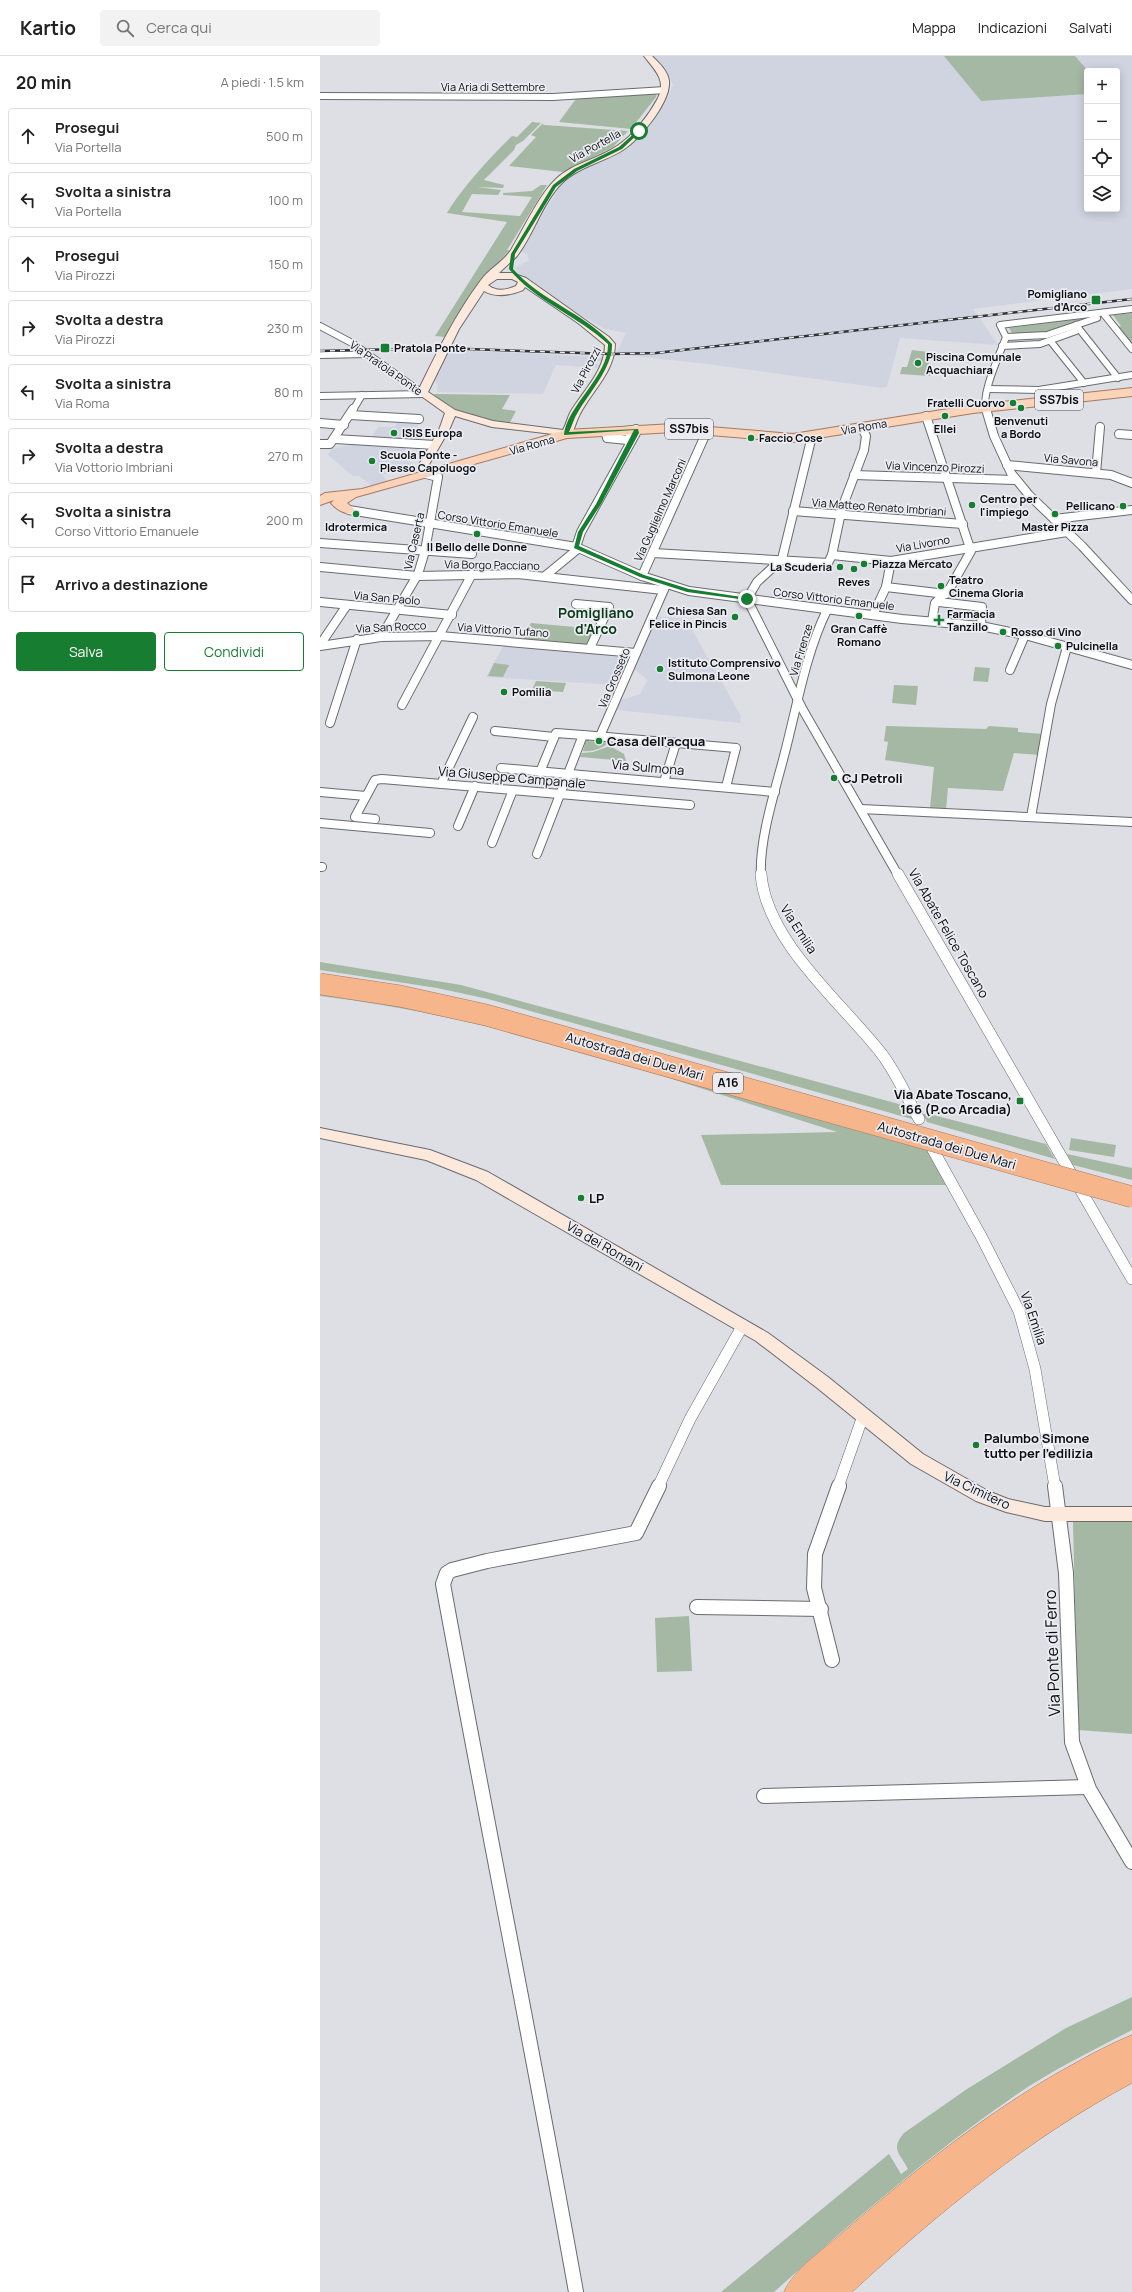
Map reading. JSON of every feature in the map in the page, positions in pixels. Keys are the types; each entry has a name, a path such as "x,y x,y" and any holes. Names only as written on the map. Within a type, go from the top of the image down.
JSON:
{"highway":[{"name":"Autostrada dei Due Mari","path":"320,977 404,989 491,1008 1132,1188"},
{"name":"Autostrada dei Due Mari","path":"320,984 400,996 486,1014 1132,1197"},
{"path":"800,2292 954,2157 1012,2118 1092,2068 1108,2049 1132,2036"},
{"path":"1092,2068 1131,2064"},
{"path":"829,2292 922,2208 1004,2146 1038,2122 1131,2064"},
{"path":"850,2292 882,2259 891,2235"}],"main road":[{"path":"648,56 662,72 666,81 665,90"},
{"name":"Via Portella","path":"423,393 450,337 485,282 513,254 554,186 569,174 614,152 630,140 650,117 663,97 665,90"},
{"path":"513,254 511,269 520,280 546,298"},
{"path":"520,280 499,276 485,282 491,291 528,293 546,298"},
{"path":"504,292 520,288 520,280"},
{"name":"Via Pirozzi","path":"546,298 596,330 610,347 590,392 575,413 566,434"},
{"name":"Via Roma","path":"364,492 566,434 674,428 770,437 812,436 926,416 1132,392"},
{"name":"Via Pratola Ponte","path":"423,393 451,412 503,426 566,434"},
{"path":"426,474 422,468 451,412"},
{"name":"SS7bis","path":"322,497 364,492"},
{"name":"SS7bis","path":"349,510 337,503 364,492"},
{"path":"320,508 349,510"},
{"name":"Via dei Romani","path":"320,1133 412,1150 430,1155 482,1176 743,1325 784,1352 864,1416"},
{"name":"Via Cimitero","path":"864,1416 917,1459 982,1496 1026,1511 1059,1515 1132,1514"}],"street":[{"name":"Via Aria di Settembre","path":"320,96 553,97 665,90"},
{"path":"1132,310 1000,325 1006,337 988,389 986,408 994,436 1015,480 1132,600"},
{"path":"1002,347 1024,348 1052,343 1078,327 1104,314"},
{"path":"1104,314 1132,348"},
{"name":"Via Pratola Ponte","path":"320,326 368,354 423,393"},
{"path":"1006,337 1040,336 1078,327"},
{"path":"1078,327 1118,378"},
{"path":"1052,343 1084,383"},
{"path":"320,355 368,354"},
{"path":"988,389 1039,390 1132,375"},
{"path":"320,396 423,393"},
{"path":"320,444 330,444 335,439 362,395"},
{"path":"350,415 419,419"},
{"path":"926,416 971,551 946,594 939,602 935,603 932,621"},
{"path":"320,423 344,425"},
{"path":"1096,473 1100,427"},
{"path":"653,553 778,562 828,563 832,555 840,515 864,450 866,436 862,428"},
{"path":"546,576 578,548 581,532 598,504 636,433 636,429"},
{"name":"Via Guglielmo Marconi","path":"642,576 707,431"},
{"path":"1119,434 1132,434"},
{"path":"747,599 757,582 782,559 812,436"},
{"path":"335,439 435,445"},
{"name":"Via Savona","path":"1007,465 1111,475 1132,484"},
{"name":"Via Caserta","path":"381,637 396,609 418,576 425,551 431,524 438,477 426,474"},
{"name":"Via Vincenzo Pirozzi","path":"854,475 1015,480"},
{"name":"Corso Vittorio Emanuele","path":"349,510 578,548 665,587 873,616 981,626 1025,635 1132,665"},
{"path":"1054,519 1132,510"},
{"name":"Via Matteo Renato Imbriani","path":"793,511 963,524"},
{"name":"Via Livorno","path":"873,616 886,587 890,561 1067,532"},
{"path":"320,543 472,554"},
{"path":"832,555 890,561"},
{"name":"Via Borgo Pacciano","path":"320,567 418,576 518,574 665,587"},
{"path":"402,705 452,615 472,574"},
{"name":"Via Grosseto","path":"600,736 665,587"},
{"path":"886,587 946,594"},
{"name":"Via Abate Felice Toscano","path":"747,599 760,628 798,698 1132,1279"},
{"name":"Via San Paolo","path":"320,602 452,615"},
{"path":"939,602 982,606 983,618 981,626"},
{"path":"576,604 609,607 590,648"},
{"path":"320,646 347,605"},
{"name":"Via Firenze","path":"798,698 815,635 827,610"},
{"path":"1010,670 1025,635"},
{"name":"Via Vittorio Tufano","path":"440,636 636,653"},
{"name":"Via San Rocco","path":"320,646 357,639 440,636"},
{"path":"330,724 357,639"},
{"path":"1031,817 1051,704 1067,647"},
{"name":"Via Emilia","path":"798,698 774,792 760,859 762,886 769,908 780,930 794,951 882,1054 919,1119"},
{"path":"441,784 473,717"},
{"path":"495,731 554,737"},
{"path":"540,772 556,733 600,736 736,748 726,787"},
{"path":"537,854 582,735"},
{"path":"664,782 676,743"},
{"name":"Via Sulmona","path":"502,768 774,792"},
{"name":"Via Giuseppe Campanale","path":"354,822 375,780 382,779 690,805"},
{"path":"458,826 475,786"},
{"path":"492,843 512,790"},
{"path":"320,792 366,796"},
{"path":"861,809 1132,822"},
{"path":"320,823 354,822 375,819"},
{"path":"354,822 430,833"},
{"name":"Via Emilia","path":"932,1148 982,1238 1019,1311 1035,1369 1053,1469 1059,1515"},
{"path":"576,2292 544,2112 476,1766 443,1584 447,1573 452,1570 487,1561 636,1533 690,1419 743,1325"},
{"path":"832,1660 821,1609 814,1588 815,1554 864,1416"},
{"name":"Via Ponte di Ferro","path":"1059,1515 1066,1573 1072,1742 1079,1768 1087,1787 1132,1862"},
{"path":"697,1607 821,1609"},
{"path":"764,1796 1087,1787"}],"shaded area":[{"path":"653,56 1132,56 1132,289 973,309 998,345 900,338 887,387 882,388 707,364 616,354 626,333 605,329 577,313 523,279 515,268 529,260 527,254 520,251 561,185 576,173 626,147 641,133 665,104 673,85 665,68"},
{"path":"447,350 603,357 602,361 597,361 596,364 600,365 598,368 556,365 543,394 437,392 438,385 433,378"},
{"name":"ISIS Europa","path":"399,419 420,421 410,440 371,438 378,427 395,427"},
{"name":"Scuola Ponte - Plesso Capoluogo","path":"357,443 407,446 402,455 416,467 382,475 387,481 371,485 359,476 353,476 328,455 332,449"},
{"path":"656,616 686,619 741,716 740,723 617,710 620,700 640,694 648,680 634,669"},
{"path":"505,643 628,655 615,685 486,677"}],"green space":[{"path":"944,56 1075,56 1085,68 1084,68 1084,94 981,101"},
{"path":"657,91 656,97 631,129 559,122 578,96"},
{"path":"532,122 541,123 523,141 516,145 514,150 484,180 504,185 503,188 477,187 501,190 498,195 472,194 462,212 520,216 532,197 503,195 503,193 532,191 541,185 547,185 507,250 510,250 482,279 445,337 435,336 507,222 447,213 468,183 495,153 512,136 517,137"},
{"path":"542,124 628,131 613,147 563,172 509,166 536,137 531,135"},
{"path":"1132,313 1132,346 1117,327 1121,326 1113,315"},
{"path":"1079,319 1081,320 1044,333 1012,333 1009,328"},
{"name":"Piscina Comunale Acquachiara","path":"912,350 936,353 934,359 930,359 927,369 932,369 930,376 900,374 902,367 907,367"},
{"path":"434,394 510,395 502,409 516,411 508,426 460,412 435,397"},
{"path":"531,623 596,629 588,645 523,640"},
{"path":"494,663 509,665 503,677 488,676"},
{"path":"975,667 990,668 988,682 973,681"},
{"path":"536,681 566,683 563,692 532,690"},
{"path":"894,685 918,686 916,705 892,703"},
{"path":"886,726 986,729 989,726 1018,728 1018,732 1044,734 1040,755 1014,753 1003,791 948,788 946,809 930,808 934,767 885,760 888,742 884,741"},
{"path":"589,738 589,741 603,742 606,740 612,740 598,749 583,751 586,740"},
{"path":"610,746 624,754 626,761 580,757 582,753 593,752"},
{"path":"320,962 461,985 906,1106 912,1119 488,999 437,988 320,970"},
{"path":"320,988 420,1004 926,1145 946,1185 721,1185 701,1135 837,1132 645,1071 517,1034 386,1006 320,996"},
{"path":"923,1114 929,1114 1046,1144 1055,1159 927,1122"},
{"path":"1071,1138 1116,1145 1114,1157 1069,1150"},
{"path":"1067,1154 1132,1168 1132,1180 1073,1165"},
{"path":"1132,1521 1132,1734 1078,1730 1073,1522"},
{"path":"689,1616 692,1671 657,1672 655,1618"},
{"path":"1132,1997 1132,2030 1042,2079 982,2119 891,2190 774,2292 721,2292 889,2154 901,2174 908,2169 897,2148 904,2133 967,2089 1066,2028"}],"railway":[{"path":"320,351 440,348 611,354 656,353 1132,299"}],"place":[{"name":"Pomigliano d’Arco","path":"1096,300"},
{"name":"Pratola Ponte","path":"385,348"},
{"name":"Piscina Comunale Acquachiara","path":"918,363"},
{"name":"Fratelli Cuorvo","path":"1013,403"},
{"name":"Benvenuti a Bordo","path":"1021,408"},
{"name":"Ellei","path":"945,416"},
{"name":"ISIS Europa","path":"394,433"},
{"name":"Faccio Cose","path":"751,438"},
{"name":"Scuola Ponte - Plesso Capoluogo","path":"372,461"},
{"name":"Centro per l'impiego","path":"972,505"},
{"name":"Pellicano","path":"1123,506"},
{"name":"Idrotermica","path":"356,514"},
{"name":"Master Pizza","path":"1055,514"},
{"name":"Il Bello delle Donne","path":"477,534"},
{"name":"Piazza Mercato","path":"864,564"},
{"name":"La Scuderia","path":"840,567"},
{"name":"Reves","path":"854,569"},
{"name":"Teatro Cinema Gloria","path":"941,586"},
{"name":"Gran Caffè Romano","path":"859,616"},
{"name":"Chiesa San Felice in Pincis","path":"735,617"},
{"name":"Farmacia Tanzillo","path":"939,620"},
{"name":"Rosso di Vino","path":"1003,632"},
{"name":"Pulcinella","path":"1058,646"},
{"name":"Istituto Comprensivo Sulmona Leone","path":"660,669"},
{"name":"Pomilia","path":"504,692"},
{"name":"Casa dell'acqua","path":"599,741"},
{"name":"CJ Petroli","path":"834,778"},
{"name":"Via Abate Toscano, 166 (P.co Arcadia)","path":"1020,1101"},
{"name":"LP","path":"581,1198"},
{"name":"Palumbo Simone tutto per l'edilizia","path":"976,1445"}],"district":[{"name":"Pomigliano d'Arco","path":"596,622"}],"route":[{"path":"639,131 614,152 575,170 554,186 513,254 514,256 511,262 511,269 523,282 596,330 609,341 611,348 605,363 590,392 575,413 566,434 636,429 636,433 598,504 581,532 576,547 642,576 689,591 747,599"}]}
